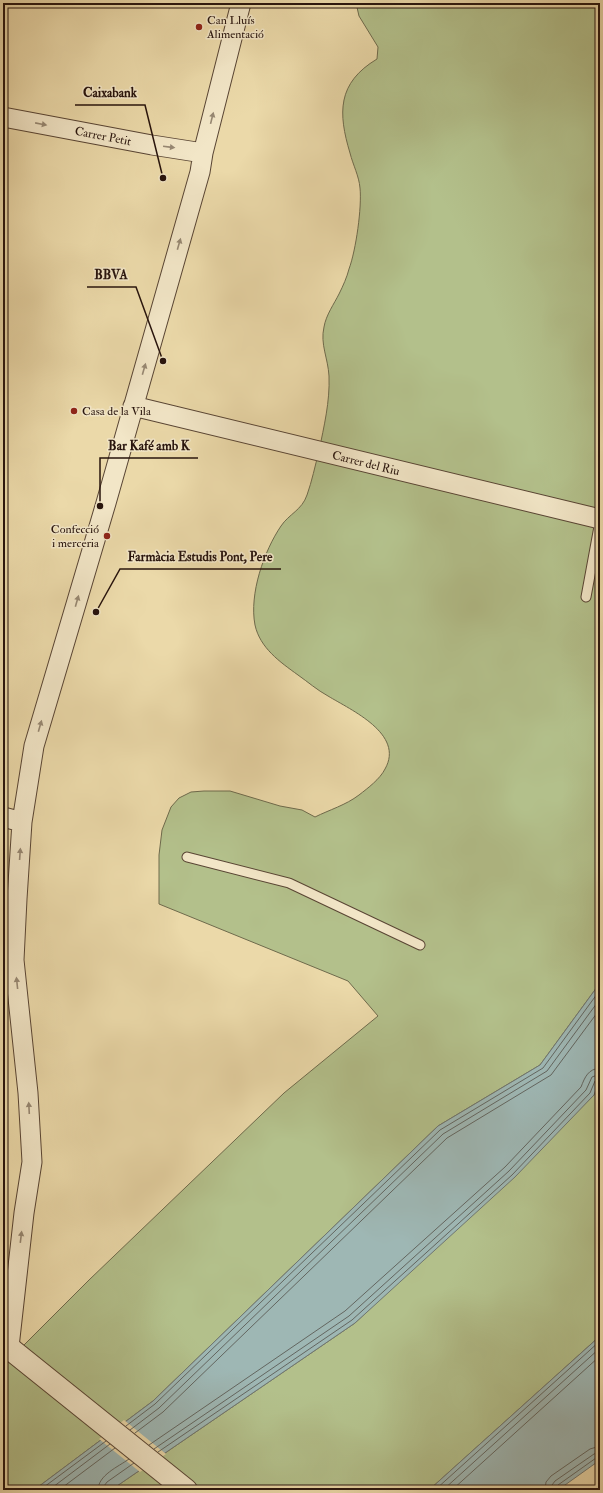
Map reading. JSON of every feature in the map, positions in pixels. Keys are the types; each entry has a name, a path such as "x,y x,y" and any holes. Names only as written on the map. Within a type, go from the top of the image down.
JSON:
{"street":[{"path":"186,1490 30,1364 5,1348 32,1162 28,1093 14,960 22,822 34,746 106,503 198,179 203,153 241,3"},
{"name":"Carrer Petit","path":"3,117 203,153"},
{"name":"Carrer del Riu","path":"133,406 600,520"},
{"path":"3,817 22,822"}],"lane":[{"path":"586,596 600,520"},
{"path":"187,857 289,882 420,946"}],"green space":[{"path":"356,3 600,3 600,983 540,1065 438,1126 153,1401 34,1490 3,1490 3,1366 89,1280 284,1093 378,1016 348,981 159,904 159,855 162,830 171,807 179,798 191,792 230,791 280,806 302,810 315,817 349,802 359,795 383,773 389,756 388,745 382,734 373,725 349,708 316,689 284,665 266,648 261,641 255,625 254,613 254,600 259,573 269,548 281,526 299,508 305,500 309,490 323,432 329,395 329,376 323,339 324,327 328,314 346,278 352,261 356,240 360,206 360,188 346,138 343,112 344,100 354,78 364,68 377,59 378,47 359,16"},
{"path":"600,1078 600,1336 429,1490 111,1490 355,1323 594,1095"}],"water":[{"path":"600,983 600,1078 594,1095 515,1177 355,1323 111,1490 34,1490 153,1401 438,1126 540,1065"},
{"path":"600,1336 600,1460 558,1490 429,1490"}],"pier":[{"path":"124,1420 166,1454 140,1472 99,1439"}],"place":[{"name":"Can Lluís Alimentació","path":"199,27"},
{"name":"Caixabank","path":"163,178"},
{"name":"BBVA","path":"163,361"},
{"name":"Casa de la Vila","path":"74,411"},
{"name":"Bar Kafé amb K","path":"100,506"},
{"name":"Confecció i merceria","path":"107,536"},
{"name":"Farmàcia Estudis Pont, Pere","path":"96,612"}]}
